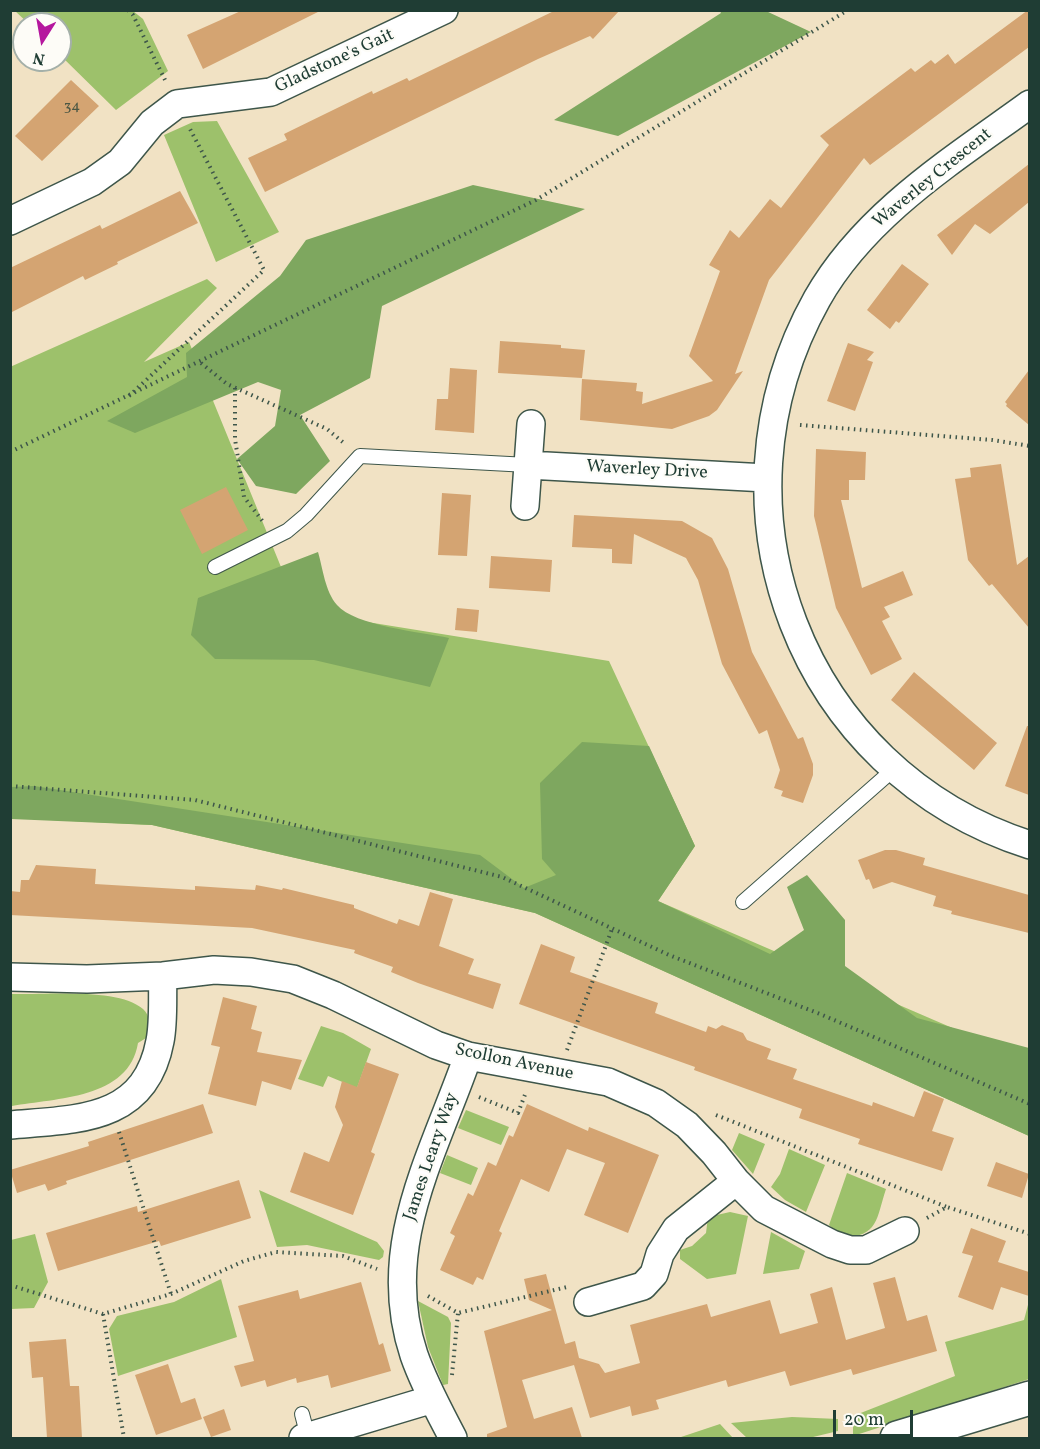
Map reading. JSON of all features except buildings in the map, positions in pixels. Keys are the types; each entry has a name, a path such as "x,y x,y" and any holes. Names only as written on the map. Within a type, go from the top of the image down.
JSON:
{"main road":[{"path":"897,1438 1029,1398"}],"street":[{"name":"Gladstone's Gait","path":"10,221 92,182 120,162 152,123 177,104 271,92 444,10"},
{"name":"Waverley Crescent","path":"1029,104 891,208 839,265 818,297 800,332 786,368 772,423 766,478 774,560 796,634 819,681 856,731 894,769 942,805 975,824 1029,845"},
{"path":"525,506 531,424"},
{"name":"Waverley Drive","path":"528,465 766,478"},
{"name":"Scollon Avenue","path":"10,978 87,979 163,976 214,970 251,972 293,979 333,995 436,1045 468,1056 608,1082 656,1103 687,1125 764,1209 805,1232 850,1250 866,1250 905,1231"},
{"path":"10,1125 64,1120 112,1110 131,1096 146,1080 154,1063 160,1040 163,976"},
{"name":"James Leary Way","path":"453,1438 414,1355 404,1314 401,1281 411,1206 468,1056"},
{"path":"588,1302 643,1286 654,1274 660,1254 676,1230 736,1181"},
{"path":"304,1430 433,1399"}],"lane":[{"path":"215,567 276,537 306,515 360,456 528,465"},
{"path":"743,903 894,769"}],"path":[{"path":"126,399 264,270 133,15 128,10"},
{"path":"10,452 126,399 536,200 849,10"},
{"path":"201,363 235,388 327,429 360,456"},
{"path":"235,388 235,439 244,497 276,537"},
{"path":"772,423 992,440 1029,446"},
{"path":"10,786 195,800 502,877 612,929 1029,1104"},
{"path":"457,1087 518,1113 547,1071 612,929"},
{"path":"112,1110 171,1294"},
{"path":"687,1125 710,1112 947,1207 1029,1234"},
{"path":"905,1231 947,1207"},
{"path":"10,1285 103,1314 171,1294 244,1261 276,1252 343,1256 363,1262 458,1313 569,1286 588,1302"},
{"path":"433,1399 452,1395 452,1354 458,1313"},
{"path":"103,1314 124,1438"}],"green space":[{"path":"133,11 143,19 168,71 116,110 72,67 72,12 16,12"},
{"path":"720,11 766,11 811,32 618,136 554,120 721,13"},
{"path":"217,121 279,232 216,262 164,135 193,122"},
{"path":"473,185 585,209 382,306 370,378 300,415 330,461 296,494 256,486 237,459 275,426 281,390 258,382 135,433 107,421 187,377 186,353 280,276 306,240"},
{"path":"207,279 217,288 144,362 189,342 299,611 609,661 695,846 658,901 1029,1061 1029,1136 535,913 152,825 11,818 10,367"},
{"path":"318,552 330,593 337,605 346,612 373,623 449,638 430,687 314,660 215,659 191,635 198,598"},
{"path":"582,742 649,746 695,846 658,901 770,954 804,930 787,887 807,875 845,920 845,966 917,1018 1029,1048 1029,1136 535,913 152,825 11,819 11,787 34,786 480,855 524,888 556,875 542,859 540,783"},
{"path":"11,994 99,995 132,1002 147,1014 151,1035 138,1043 132,1061 121,1075 106,1085 69,1097 12,1106 11,1111"},
{"path":"321,1026 343,1033 371,1049 357,1088 328,1076 323,1087 298,1079"},
{"path":"466,1110 509,1127 501,1145 458,1128"},
{"path":"739,1133 765,1144 753,1174 732,1150"},
{"path":"789,1149 825,1165 806,1212 785,1200 771,1187 780,1174"},
{"path":"447,1155 478,1168 471,1185 440,1173"},
{"path":"847,1173 886,1189 870,1230 854,1237 842,1238 829,1225"},
{"path":"259,1190 377,1242 384,1251 383,1257 379,1260 307,1245 277,1247"},
{"path":"730,1212 748,1216 736,1274 707,1279 680,1259 680,1250 692,1246 706,1233 708,1217"},
{"path":"771,1232 805,1251 799,1269 763,1274"},
{"path":"35,1234 48,1282 34,1308 11,1309 11,1240"},
{"path":"221,1279 237,1337 118,1376 109,1329 117,1316 174,1302"},
{"path":"418,1301 448,1317 451,1323 448,1384 443,1385 428,1347"},
{"path":"1029,1301 1029,1379 853,1436 853,1416 955,1376 945,1342 1024,1320"},
{"path":"792,1417 838,1419 838,1431 809,1438 747,1438 731,1423"},
{"path":"720,1424 733,1438 678,1438"}]}
